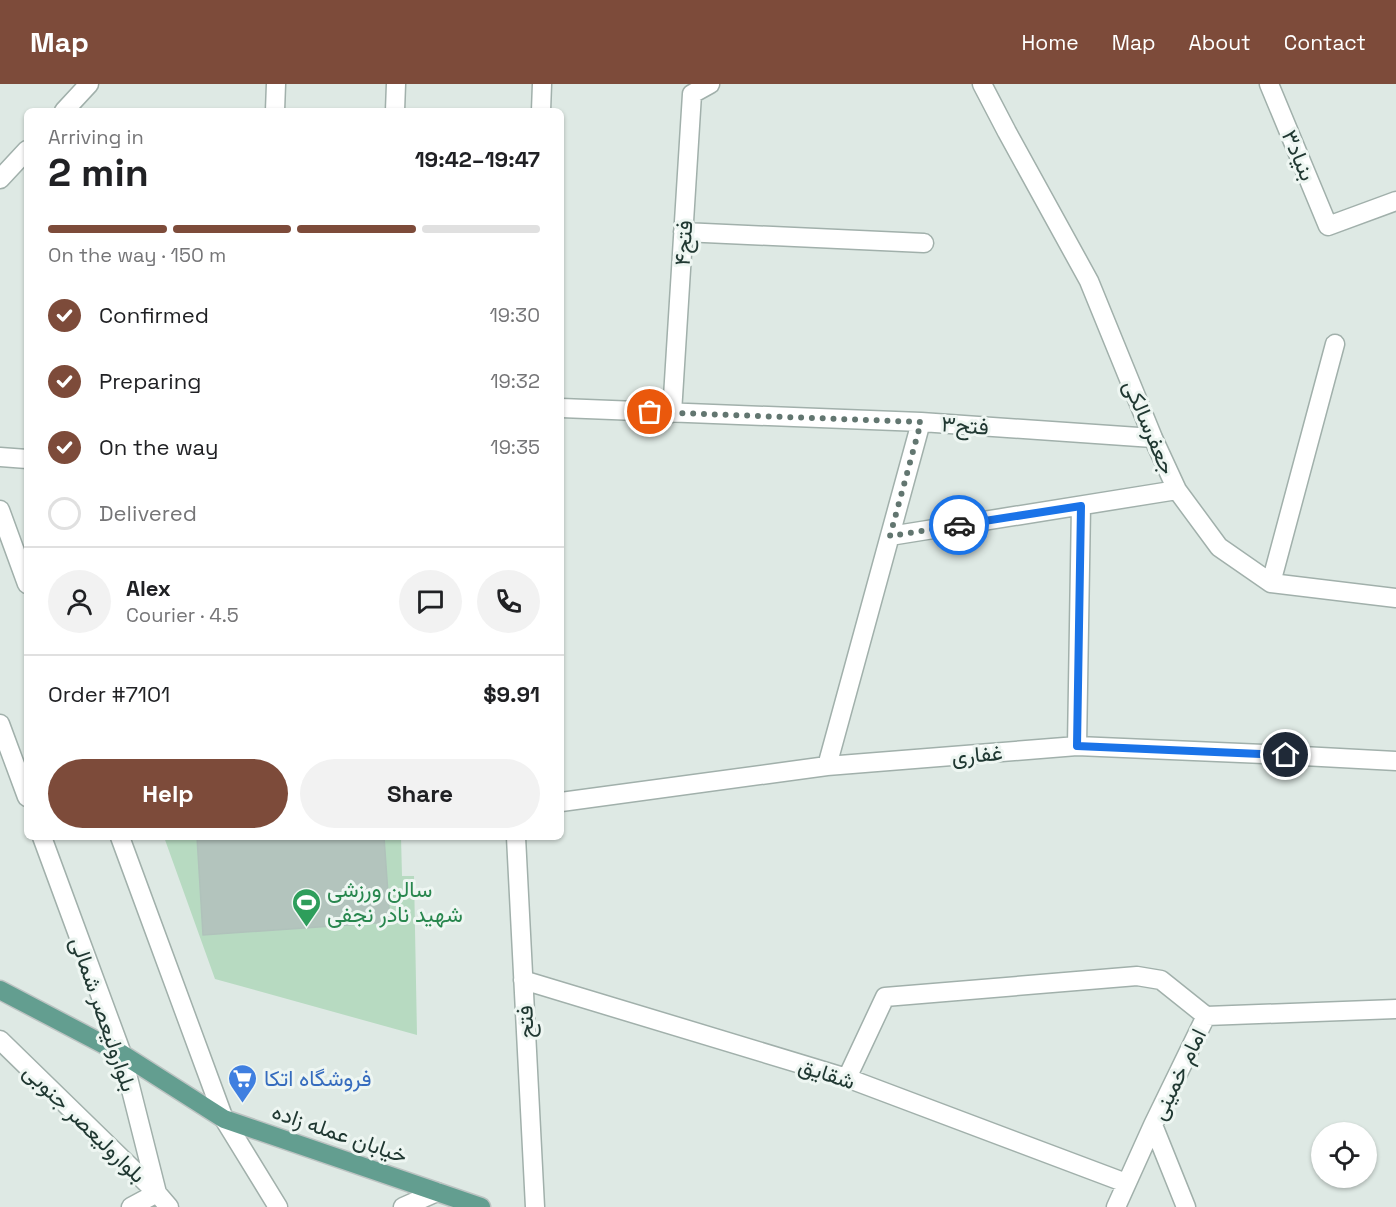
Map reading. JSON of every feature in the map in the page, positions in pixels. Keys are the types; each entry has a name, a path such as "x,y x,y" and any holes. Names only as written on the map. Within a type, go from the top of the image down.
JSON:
{"main road":[{"name":"خیابان عمله زاده","path":"0,990 122,1054 224,1119 481,1207"}],"street":[{"path":"67,108 89,84"},
{"path":"275,108 276,84"},
{"path":"394,108 396,84"},
{"path":"541,108 542,84"},
{"name":"فتح۴","path":"672,412 692,93 710,84"},
{"name":"جعفرسالکی","path":"982,84 1089,281 1153,438 1177,490 1219,547 1271,584 1396,598"},
{"name":"بنیاد۳","path":"1269,84 1328,226 1396,201"},
{"path":"0,179 24,153"},
{"path":"683,232 924,243"},
{"path":"1271,584 1335,344"},
{"name":"فتح۳","path":"564,408 921,422 1153,438"},
{"path":"827,766 921,422"},
{"path":"0,457 24,459"},
{"path":"890,536 1177,490"},
{"path":"1077,746 1081,506"},
{"path":"0,510 24,576"},
{"path":"0,724 8,765 24,792"},
{"name":"غفاری","path":"564,802 827,766 1077,746 1396,761"},
{"name":"بلوارولیعصر شمالی","path":"43,840 122,1054 157,1193"},
{"path":"121,840 224,1119 278,1207"},
{"name":"فتح","path":"516,840 535,1207"},
{"path":"847,1078 885,997 1137,976 1161,980 1206,1016"},
{"name":"شقایق","path":"523,980 847,1078 1126,1183"},
{"name":"امام خمینی","path":"1116,1207 1152,1125 1206,1016 1396,1009"},
{"name":"بلوارولیعصر جنوبی","path":"0,1040 169,1207"},
{"path":"1152,1125 1186,1207"},
{"path":"403,1207 437,1192"},
{"path":"131,1207 157,1193"}],"green space":[{"name":"سالن ورزشی شهید نادر نجفی","path":"165,840 401,840 402,876 414,876 417,1035 215,979"}],"building":[{"path":"197,840 384,840 390,922 203,935"}],"way so far":[{"path":"650,412 921,422 890,536 959,525"}],"place":[{"name":"سالن ورزشی شهید نادر نجفی","path":"306,928"},
{"name":"فروشگاه اتکا","path":"243,1104"}],"route":[{"path":"959,525 1081,506 1077,746 1286,755"}]}
